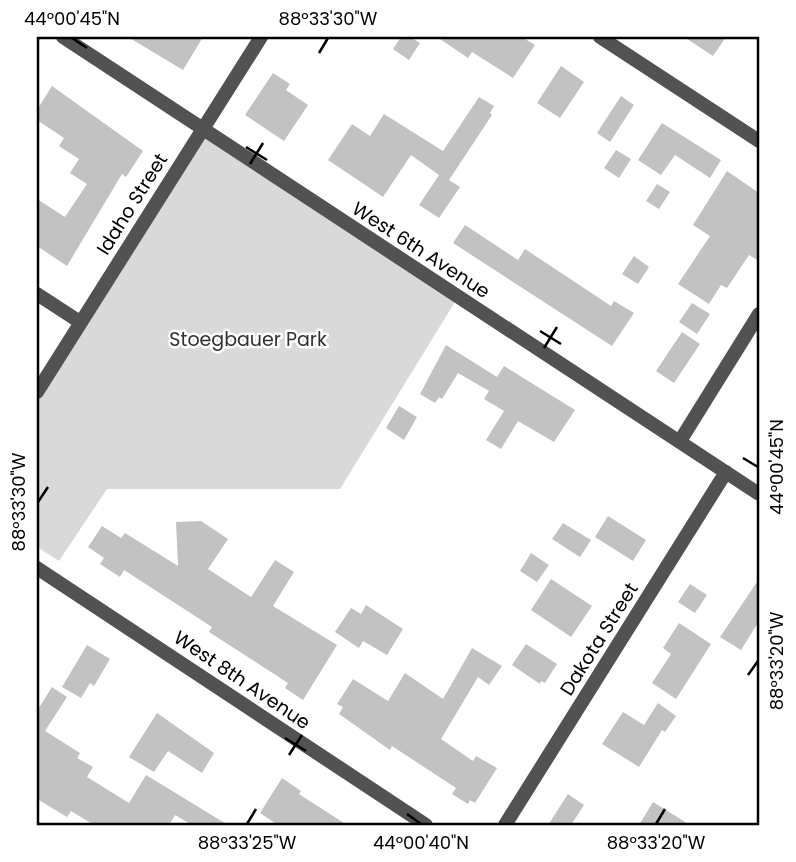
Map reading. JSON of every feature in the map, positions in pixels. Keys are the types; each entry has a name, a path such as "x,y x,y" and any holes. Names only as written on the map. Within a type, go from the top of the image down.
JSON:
{"street":[{"name":"West 6th Avenue","path":"63,37 759,494"},
{"name":"Idaho Street","path":"37,392 261,37"},
{"path":"600,37 759,141"},
{"path":"37,294 80,323"},
{"path":"680,441 759,314"},
{"name":"Dakota Street","path":"505,825 726,472"},
{"name":"West 8th Avenue","path":"37,568 426,825"}],"green space":[{"name":"Stoegbauer Park","path":"202,128 458,297 340,489 107,489 59,561 37,547 37,392"}],"building":[{"path":"128,37 203,37 183,70"},
{"path":"401,37 410,37 420,43 409,60 393,49"},
{"path":"437,37 522,37 535,45 513,78 472,52 468,58"},
{"path":"684,37 726,37 713,56"},
{"path":"561,66 584,82 560,118 537,103"},
{"path":"273,73 290,84 286,90 308,105 284,141 245,115"},
{"path":"52,86 143,151 126,177 122,174 67,266 37,246 37,199 65,217 87,184 70,173 79,159 59,146 64,138 37,120 37,110"},
{"path":"621,96 634,105 610,142 597,133"},
{"path":"479,97 494,106 490,113 492,115 449,180 460,187 439,218 419,205 439,175 411,155 383,197 328,160 352,124 370,136 384,114 443,151"},
{"path":"662,123 721,160 710,178 675,155 661,175 638,160"},
{"path":"616,150 631,159 619,178 604,168"},
{"path":"727,171 759,193 759,261 749,255 727,288 721,285 709,304 678,284 710,236 693,225"},
{"path":"657,184 670,192 659,209 646,201"},
{"path":"465,225 518,260 525,249 611,306 614,301 634,313 612,346 453,243"},
{"path":"634,256 649,267 638,284 622,274"},
{"path":"692,303 710,314 697,334 679,322"},
{"path":"682,332 700,344 674,383 656,371"},
{"path":"446,345 497,377 504,366 575,410 554,442 518,421 501,449 486,440 504,411 484,399 489,391 458,373 442,399 439,397 435,403 420,394"},
{"path":"399,406 417,417 404,440 386,428"},
{"path":"608,516 646,540 633,561 595,537"},
{"path":"201,521 228,539 208,569 251,597 275,560 294,572 273,606 337,645 303,700 285,688 288,683 209,632 212,627 124,570 120,577 100,564 104,558 88,547 102,526 121,538 125,533 178,566 176,522"},
{"path":"563,523 591,540 580,557 552,539"},
{"path":"531,553 549,565 537,582 520,571"},
{"path":"551,579 592,606 571,637 531,610"},
{"path":"759,579 759,621 741,650 720,637"},
{"path":"690,584 707,595 695,613 678,602"},
{"path":"366,605 403,629 387,655 363,641 359,648 335,632 351,608 361,614"},
{"path":"679,623 711,644 676,699 652,683 671,654 663,648"},
{"path":"526,644 557,664 545,683 541,681 540,684 512,665"},
{"path":"87,645 110,659 94,686 90,683 81,698 62,687"},
{"path":"472,648 502,666 489,685 478,677 441,739 473,761 476,756 497,768 475,803 470,800 468,804 452,794 456,788 392,746 390,750 339,714 343,707 337,704 353,679 388,701 405,673 443,699"},
{"path":"52,687 67,697 45,731 80,753 77,758 93,767 87,777 129,803 146,775 228,825 192,825 175,815 169,825 94,825 71,811 67,817 37,799 37,711"},
{"path":"658,703 676,716 665,732 662,730 639,767 602,744 623,712 644,725"},
{"path":"157,713 214,753 202,773 168,751 154,772 129,757"},
{"path":"282,778 301,791 299,794 347,825 278,825 260,813"},
{"path":"568,794 584,805 571,825 548,825"},
{"path":"653,802 690,825 639,825"}]}
